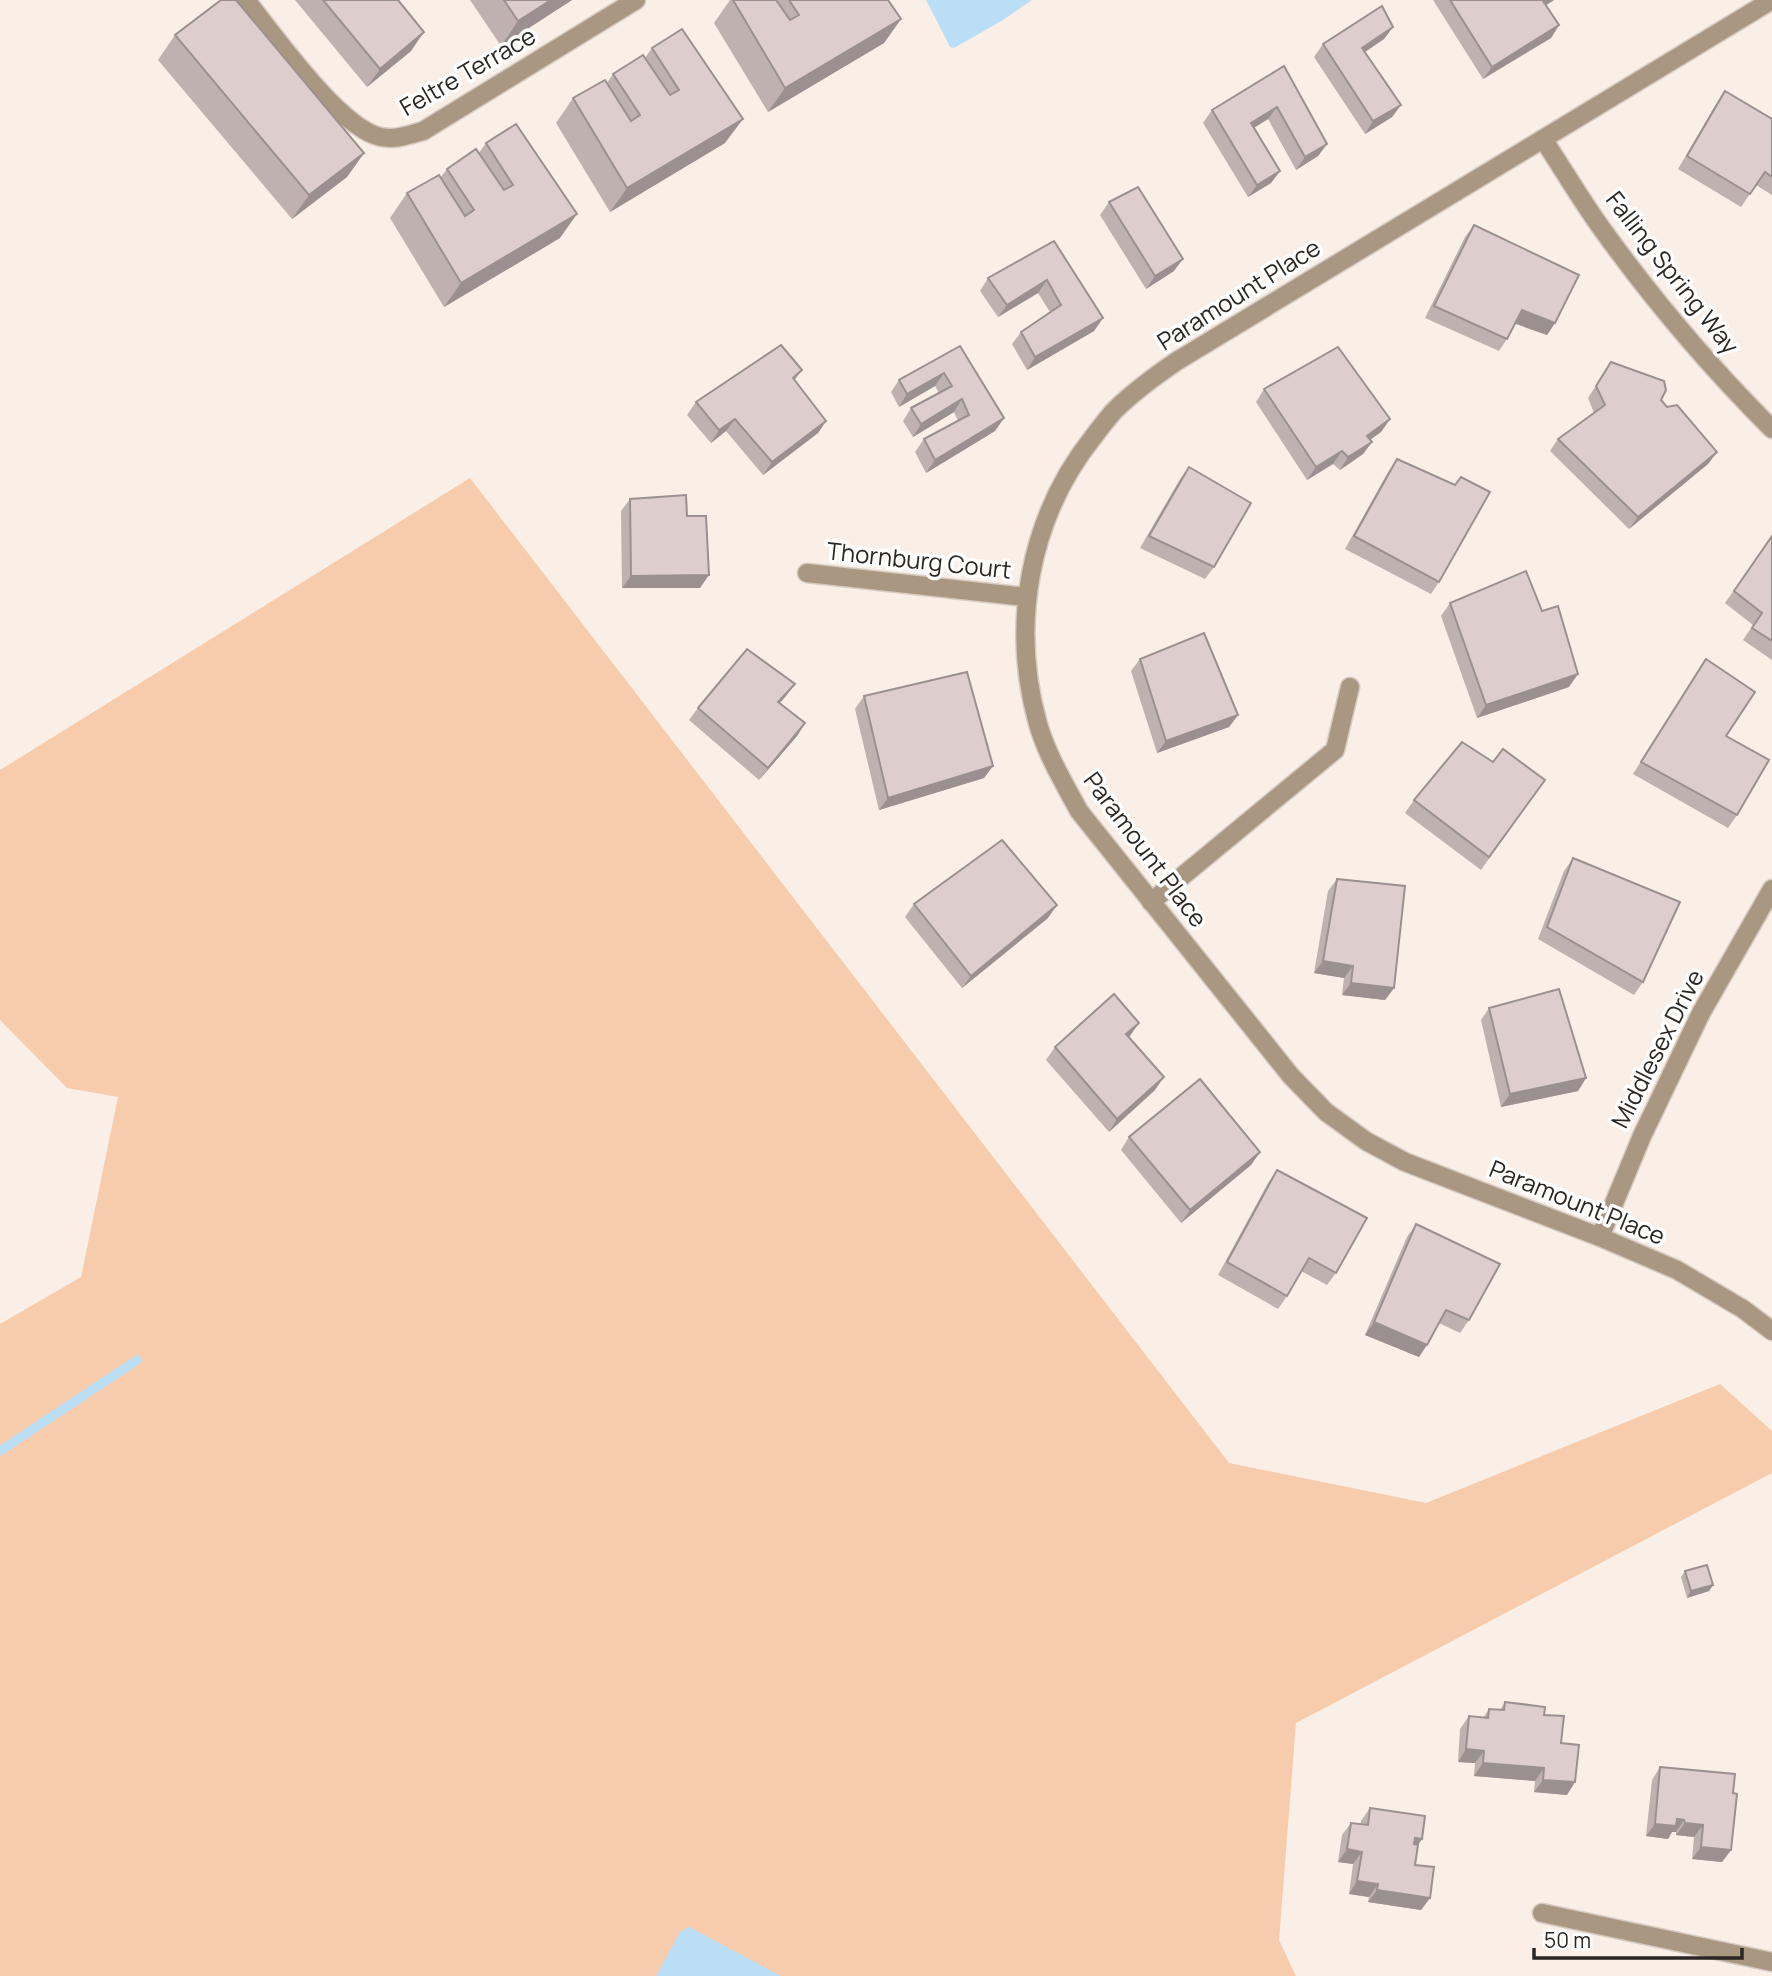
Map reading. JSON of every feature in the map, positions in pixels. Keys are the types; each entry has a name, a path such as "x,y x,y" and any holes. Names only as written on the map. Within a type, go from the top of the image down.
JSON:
{"street":[{"name":"Feltre Terrace","path":"246,0 292,59 346,118 362,130 379,137 398,139 423,131 636,0"},
{"name":"Paramount Place","path":"1772,0 1149,380 1112,413 1077,456 1053,499 1035,552 1026,597 1024,639 1028,683 1039,726 1055,767 1079,811 1291,1076 1326,1112 1366,1141 1405,1162 1676,1269 1743,1309 1772,1331"},
{"name":"Falling Spring Way","path":"1543,139 1601,228 1666,312 1735,392 1772,429"},
{"name":"Thornburg Court","path":"807,573 1026,597"},
{"path":"1151,902 1335,750 1350,687"},
{"name":"Middlesex Drive","path":"1600,1237 1642,1136 1695,1025 1772,889"},
{"path":"1542,1913 1772,1962"}],"shaded area":[{"path":"470,478 1229,1463 1426,1503 1720,1384 1772,1431 1772,1473 1296,1723 1279,1940 1296,1976 0,1976 0,1324 81,1277 118,1097 67,1088 0,1020 0,770"}],"water":[{"path":"926,0 1032,0 954,48 950,47"},
{"path":"689,1927 781,1976 656,1976 680,1932"}],"building":[{"path":"221,0 236,0 364,153 309,195 175,35"},
{"path":"323,0 398,0 424,32 380,69"},
{"path":"504,0 551,0 518,21"},
{"path":"733,0 776,0 790,20 799,15 789,0 888,0 901,19 785,88"},
{"path":"1450,0 1544,0 1559,25 1492,67"},
{"path":"1382,6 1393,27 1362,48 1401,105 1373,121 1323,44"},
{"path":"682,29 743,119 627,188 573,98 605,80 631,121 640,115 613,74 643,55 670,95 679,90 652,48"},
{"path":"1284,66 1327,144 1305,157 1277,107 1251,123 1280,171 1257,185 1212,110"},
{"path":"1725,91 1772,119 1772,177 1765,172 1750,194 1687,156"},
{"path":"516,124 577,214 461,283 407,193 439,175 465,216 474,210 447,169 476,149 504,190 513,185 486,143"},
{"path":"1138,187 1183,259 1155,276 1109,202"},
{"path":"1474,225 1579,275 1555,323 1522,310 1507,339 1434,306"},
{"path":"1054,241 1103,318 1035,357 1021,332 1061,305 1047,280 1007,305 988,278"},
{"path":"781,345 802,370 793,378 826,421 772,462 735,419 719,430 696,402"},
{"path":"960,346 1004,418 935,460 924,439 969,415 962,399 921,424 911,408 952,386 944,373 907,394 899,380"},
{"path":"1338,347 1390,419 1367,436 1372,442 1348,457 1342,451 1316,467 1264,389"},
{"path":"1611,362 1664,381 1666,390 1661,400 1667,407 1677,405 1717,452 1638,517 1558,439 1605,405 1596,386"},
{"path":"1397,459 1455,485 1461,477 1490,492 1439,582 1354,536"},
{"path":"1189,467 1251,503 1214,567 1149,536"},
{"path":"686,495 687,516 706,516 709,575 631,576 630,499"},
{"path":"1772,536 1772,641 1752,628 1762,613 1734,591"},
{"path":"1526,571 1542,611 1558,606 1578,674 1486,705 1450,603"},
{"path":"1204,633 1238,715 1166,741 1140,659"},
{"path":"747,649 795,684 778,702 805,723 768,768 698,708"},
{"path":"1706,659 1755,692 1726,736 1769,760 1737,815 1641,762"},
{"path":"967,672 993,766 888,798 864,696"},
{"path":"1462,742 1493,762 1503,749 1545,780 1489,857 1414,800"},
{"path":"1002,840 1057,905 971,976 914,904"},
{"path":"1573,858 1680,902 1643,982 1547,927"},
{"path":"1337,879 1405,886 1394,988 1351,983 1353,966 1323,961"},
{"path":"1559,989 1586,1078 1510,1094 1489,1008"},
{"path":"1114,994 1139,1023 1126,1034 1164,1077 1117,1119 1055,1047"},
{"path":"1200,1079 1260,1152 1190,1210 1129,1137"},
{"path":"1277,1170 1367,1218 1336,1273 1309,1258 1287,1296 1227,1262"},
{"path":"1416,1224 1500,1264 1469,1320 1446,1310 1427,1345 1374,1322"},
{"path":"1707,1565 1713,1585 1691,1591 1685,1571"},
{"path":"1505,1702 1545,1707 1544,1715 1564,1716 1561,1743 1579,1745 1575,1782 1543,1780 1544,1768 1483,1763 1484,1751 1466,1749 1469,1716 1488,1718 1489,1709 1504,1710"},
{"path":"1660,1767 1735,1774 1733,1793 1737,1794 1731,1850 1701,1847 1703,1825 1677,1819 1676,1826 1655,1824"},
{"path":"1370,1808 1425,1816 1422,1839 1415,1838 1414,1844 1418,1845 1415,1865 1434,1867 1430,1898 1377,1890 1378,1884 1357,1881 1362,1852 1347,1849 1351,1823 1368,1825"}],"waterway":[{"path":"0,1451 137,1360"}]}
